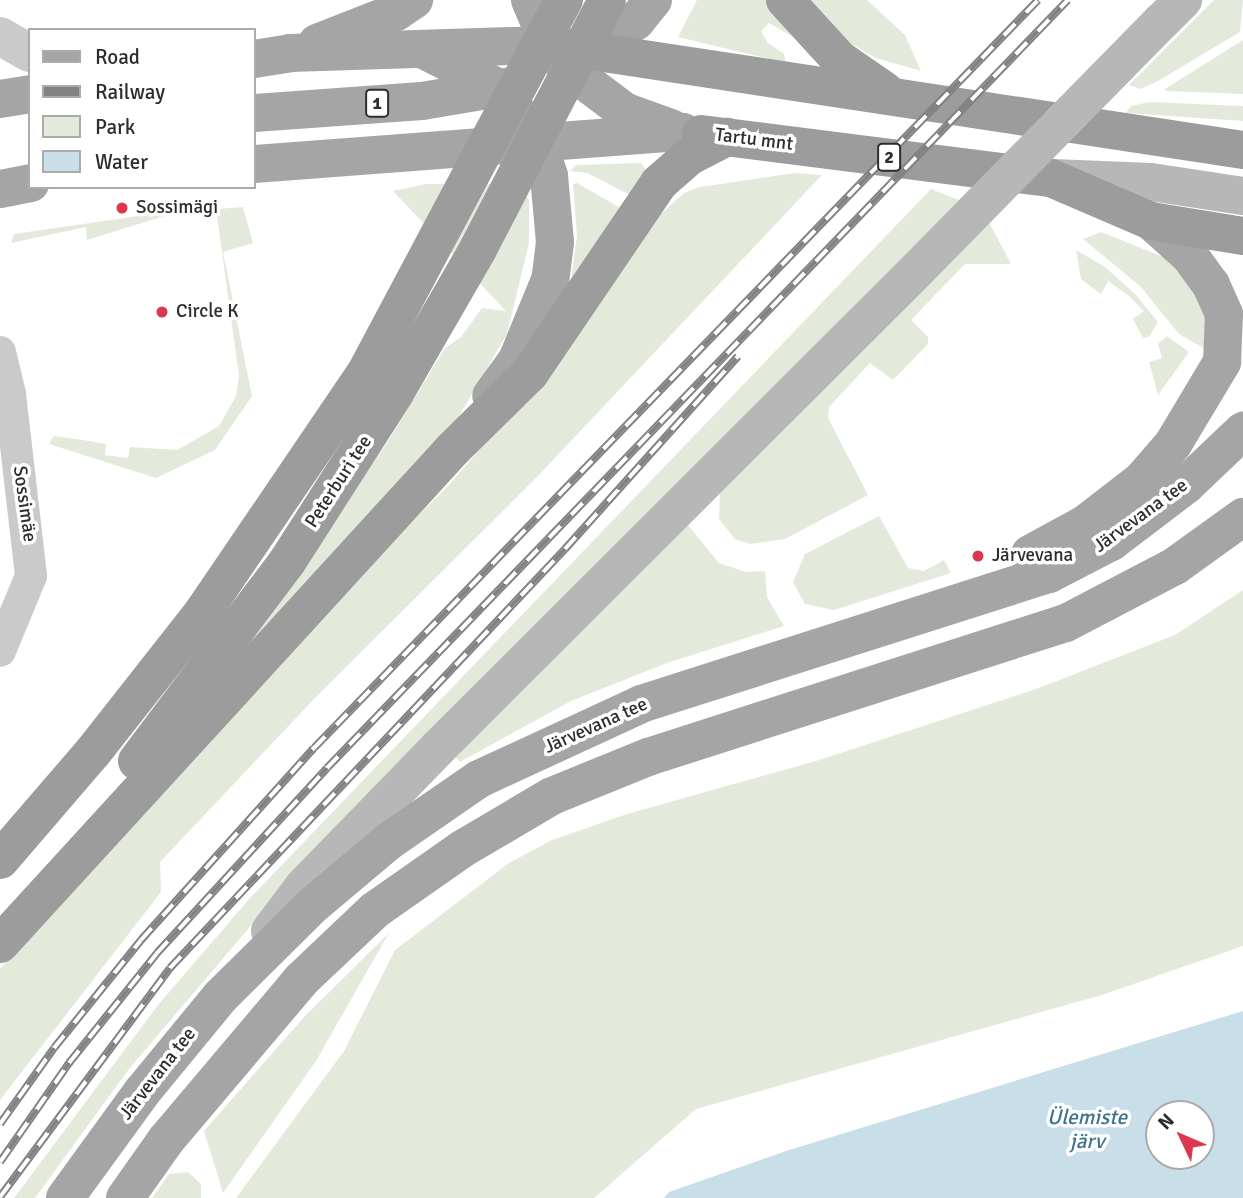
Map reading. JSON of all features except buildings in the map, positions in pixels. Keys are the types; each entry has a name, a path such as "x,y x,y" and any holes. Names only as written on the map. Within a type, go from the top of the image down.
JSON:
{"highway":[{"name":"Peterburi tee","path":"0,918 127,775 287,562 380,383 564,0"},
{"name":"Peterburi tee","path":"0,860 93,752 203,612 380,383 478,249 607,0"},
{"path":"785,0 839,59 895,98"},
{"path":"558,57 600,50 1243,150"},
{"name":"Tartu mnt","path":"683,132 1051,177 1151,221 1243,236"},
{"path":"0,944 453,449 530,373 659,183 690,156 727,137"}],"main road":[{"path":"272,56 396,12 414,0"},
{"path":"530,0 558,57 624,111 683,132"},
{"path":"600,50 636,21 653,0"},
{"path":"220,997 304,886 1172,11"},
{"path":"272,56 422,49 558,57"},
{"path":"422,49 501,89 538,142 553,200 550,280 517,360 453,449"},
{"name":"1","path":"256,113 422,101 501,89 558,57"},
{"path":"0,99 28,94"},
{"name":"Tartu mnt","path":"256,164 683,132"},
{"path":"1051,177 1151,182 1243,196"},
{"path":"0,189 28,183"},
{"path":"896,622 919,598 1017,561 1112,507 1173,444 1201,402 1222,362 1224,314 1190,256 1151,221"},
{"name":"Järvevana tee","path":"65,1198 142,1092 220,997 313,905 370,857 479,779 641,704 1049,574 1111,542 1186,485 1243,431"},
{"path":"125,1198 166,1140 301,980 375,910 463,849 552,796 648,757 1066,623 1175,566 1243,517"}],"street":[{"path":"0,36 28,52"},
{"name":"Sossimäe","path":"0,352 10,394 32,576 0,651"}],"green space":[{"path":"697,0 773,0 793,37 769,23 761,31 767,42 784,54 786,63 678,37"},
{"path":"809,0 867,0 905,35 921,71 876,58 848,42"},
{"path":"1214,0 1243,0 1240,32 1158,81 1141,89 1129,85"},
{"path":"1243,40 1243,94 1166,91 1165,89"},
{"path":"1149,102 1243,106 1243,121 1126,113 1131,106"},
{"path":"641,163 647,172 632,196 587,173 570,171 576,165"},
{"path":"795,173 822,175 536,478 316,697 160,862 161,892 0,1100 0,969 282,650 448,486 515,409 651,223 684,193 700,187"},
{"path":"577,183 624,210 570,288 577,236 573,184"},
{"path":"426,184 522,184 529,201 529,243 507,334 458,418 230,667 387,443 445,348 461,337 482,308 506,311 393,191"},
{"path":"931,189 964,202 260,915 129,1069 35,1198 14,1198 158,1005 251,897"},
{"path":"243,207 253,243 223,252 252,396 215,450 156,478 49,444 54,436 106,444 105,455 128,458 130,447 177,450 219,426 236,396 239,375 216,209"},
{"path":"187,209 87,240 86,227 11,243 14,234"},
{"path":"989,222 1011,264 965,264 911,320 928,337 928,344 893,380 870,363 829,407 828,418 868,495 785,539 750,544 735,539 719,519 720,493"},
{"path":"1101,232 1176,262 1208,315 1207,350 1179,334 1140,286 1083,239"},
{"path":"1076,250 1105,267 1136,295 1158,322 1149,337 1143,338 1133,319 1144,311 1129,296 1108,281 1101,294 1081,279"},
{"path":"1167,336 1189,352 1158,395 1149,362 1162,358 1158,344"},
{"path":"879,516 908,568 924,571 944,560 951,573 834,610 805,604 793,582 805,554"},
{"path":"688,525 719,563 746,572 765,571 767,597 784,626 667,663 571,701 460,762 453,754"},
{"path":"1243,590 1243,946 1102,995 696,1109 594,1198 236,1198 344,1051 395,950 509,863 552,840 627,814 816,761 1036,689 1175,635"},
{"path":"389,933 316,1061 223,1193 204,1131 304,1017"},
{"path":"188,1172 201,1184 201,1198 152,1198 169,1174"}],"water":[{"name":"Ülemiste järv","path":"1243,1011 1243,1198 664,1198 669,1192 789,1150"}],"railway":[{"path":"0,1124 54,1048 141,940 314,748 1038,0"},
{"path":"0,1162 69,1063 157,953 327,768 1068,0"},
{"path":"0,1197 170,968 565,549 738,356"}],"place":[{"name":"Sossimägi","path":"122,208"},
{"name":"Circle K","path":"162,312"},
{"name":"Järvevana","path":"978,556"}]}
